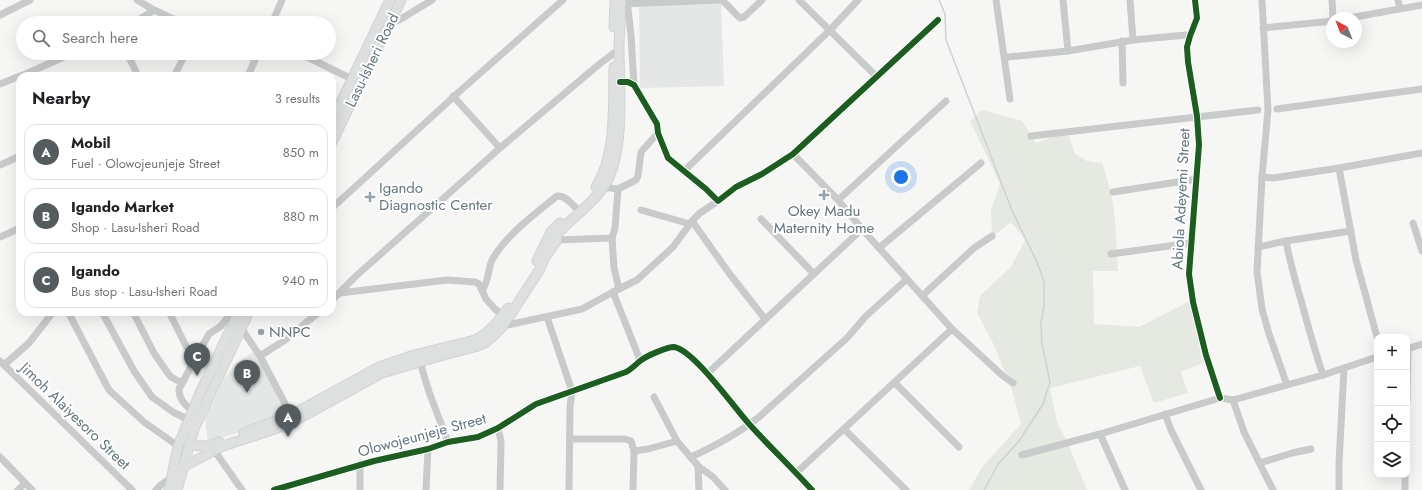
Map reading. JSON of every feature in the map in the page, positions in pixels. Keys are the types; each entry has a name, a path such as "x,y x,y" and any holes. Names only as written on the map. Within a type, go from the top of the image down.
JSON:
{"main road":[{"name":"Lasu-Isheri Road","path":"336,132 390,0"},
{"name":"Lasu-Isheri Road","path":"336,114 389,24 401,0"},
{"path":"190,444 200,447 213,445 291,415 379,367 414,355 475,340 489,332 535,267 551,232 597,187 607,165 610,154 622,1"},
{"path":"183,467 214,450 293,422 382,374 478,346 492,337 503,326 540,269 545,257 557,240 557,234 592,202 614,168 617,151 620,82 617,54"},
{"path":"169,490 178,446 199,395 237,316"},
{"path":"177,490 194,429 207,398 247,316"}],"street":[{"path":"0,15 30,0"},
{"path":"138,0 167,16"},
{"path":"275,16 282,0"},
{"path":"389,24 401,19 432,0"},
{"path":"336,204 453,96 563,0"},
{"path":"718,201 706,189 668,158 658,133 657,124 634,85 631,35 622,1 722,0 740,18 744,17 762,0"},
{"path":"799,0 877,76"},
{"path":"684,171 830,30 858,0"},
{"path":"996,0 1010,99"},
{"path":"1063,0 1068,51"},
{"path":"1130,0 1133,40"},
{"name":"Abiola Adeyemi Street","path":"1195,0 1197,18 1187,47 1197,116 1199,145 1189,274 1193,302 1206,355 1220,398"},
{"path":"1262,0 1268,110 1262,177 1257,272 1262,309 1269,334 1288,385"},
{"path":"1332,0 1333,12"},
{"path":"1398,0 1400,9"},
{"path":"1362,16 1422,5"},
{"path":"145,16 154,10"},
{"path":"503,326 582,309 637,280 673,247 691,222 700,213 718,201 736,186 762,174 792,154 938,20"},
{"path":"1263,28 1326,22"},
{"path":"1005,56 1008,57 1068,51 1122,41 1186,35 1190,36"},
{"path":"1122,41 1123,83"},
{"path":"336,296 356,276 500,148 596,66 617,54 632,56"},
{"path":"29,72 57,60"},
{"path":"130,60 136,72"},
{"path":"176,72 182,60"},
{"path":"250,72 255,60"},
{"path":"313,60 356,81"},
{"path":"0,84 16,78"},
{"path":"620,82 628,82 634,85"},
{"path":"1278,109 1422,89"},
{"path":"453,96 500,148"},
{"path":"838,200 946,101"},
{"path":"1031,136 1258,110"},
{"path":"603,187 618,189 636,180 638,176 641,152 658,133"},
{"path":"1262,177 1273,178 1422,153"},
{"path":"792,154 838,200 862,229 952,329 1003,376 1013,383"},
{"path":"0,165 16,158"},
{"path":"879,248 981,163"},
{"path":"1339,168 1356,260 1376,334"},
{"path":"1112,192 1197,179"},
{"path":"618,189 612,238 616,291 640,360"},
{"path":"483,289 486,285 489,267 493,259 506,241 530,217 557,196 562,196 576,208"},
{"path":"641,210 691,222 765,319"},
{"path":"761,219 814,274"},
{"path":"1413,223 1422,251"},
{"path":"708,373 862,229"},
{"path":"0,237 16,230"},
{"path":"1258,247 1351,231"},
{"path":"922,296 974,248 992,236"},
{"path":"557,240 612,238"},
{"path":"1286,241 1300,299 1323,375"},
{"path":"1111,254 1191,243"},
{"path":"691,457 750,425 847,338 866,316 907,279"},
{"path":"340,293 447,280 475,282 483,289 486,299 502,315"},
{"path":"2,363 29,342 50,316"},
{"path":"70,316 109,390 144,422 178,446"},
{"path":"104,316 134,371 152,397 173,412 190,416"},
{"path":"135,316 154,353 166,372 171,377 182,382"},
{"path":"171,316 186,346 195,357"},
{"path":"190,416 179,396 179,389 195,357 210,334 221,326 229,316"},
{"path":"260,356 285,340 314,316"},
{"path":"547,317 572,391 570,407 569,490"},
{"path":"241,328 260,356 291,415"},
{"path":"796,473 896,383 952,329"},
{"path":"1410,348 1422,344"},
{"name":"Olowojeunjeje Street","path":"274,490 360,464 478,436 498,428 536,404 626,372 632,369 640,360 647,356 674,347 683,350 708,373 750,425 812,490"},
{"path":"1022,455 1100,434 1220,398 1233,400 1288,385 1344,369 1374,358"},
{"path":"420,362 429,392 448,442"},
{"name":"Jimoh Alaiyesoro Street","path":"2,363 132,490"},
{"path":"1339,490 1344,369"},
{"path":"896,383 959,447"},
{"path":"654,397 677,441 698,466 713,477 725,490"},
{"path":"1233,400 1244,432 1273,490"},
{"path":"1165,414 1171,430 1201,490"},
{"path":"498,428 501,441 500,490"},
{"path":"844,429 906,490"},
{"path":"1100,434 1126,490"},
{"path":"570,439 627,439 632,443 634,450 633,490"},
{"path":"634,450 648,449 677,441"},
{"path":"426,490 428,449"},
{"path":"1260,463 1292,453 1312,449"},
{"path":"214,450 242,490"},
{"path":"0,457 32,490"},
{"path":"360,464 360,490"},
{"path":"698,466 700,490"},
{"path":"156,490 172,477"},
{"path":"1405,478 1405,490"},
{"path":"18,490 25,483"}],"shaded area":[{"path":"721,4 724,86 640,88 639,6"},
{"path":"982,110 1022,121 1036,143 1067,131 1075,154 1087,161 1102,163 1111,192 1115,220 1118,271 1093,271 1094,324 1139,327 1190,301 1203,363 1181,372 1188,393 1154,403 1140,366 1050,388 1057,422 1069,446 1087,490 969,490 983,466 1021,424 1012,390 994,345 977,313 980,296 1011,267 1025,240 1011,222 992,237 991,210 1000,184 970,121"},
{"path":"255,351 288,415 254,428 208,442 205,419 224,379 236,363"}],"waterway":[{"path":"939,0 945,14 946,40 1013,213 1037,262 1044,282 1044,306 1041,323 1042,344 1050,382 1043,404 1019,441 999,463 984,490"}],"cycle path":[{"path":"1195,0 1197,18 1187,47 1197,116 1199,145 1189,274 1193,302 1206,355 1220,398"},
{"path":"620,82 628,82 634,85 657,124 658,133 668,158 706,189 718,201 736,187 762,174 793,154 938,20"},
{"path":"274,490 374,461 428,449 448,442 478,437 498,428 536,404 626,372 647,357 671,347 682,351 703,369 750,425 812,490"}],"place":[{"name":"Okey Madu Maternity Home","path":"824,195"},
{"name":"Igando Diagnostic Center","path":"370,197"},
{"name":"NNPC","path":"261,332"},
{"name":"Igando","path":"197,376"},
{"name":"Igando Market","path":"247,393"},
{"name":"Mobil","path":"288,437"}]}
